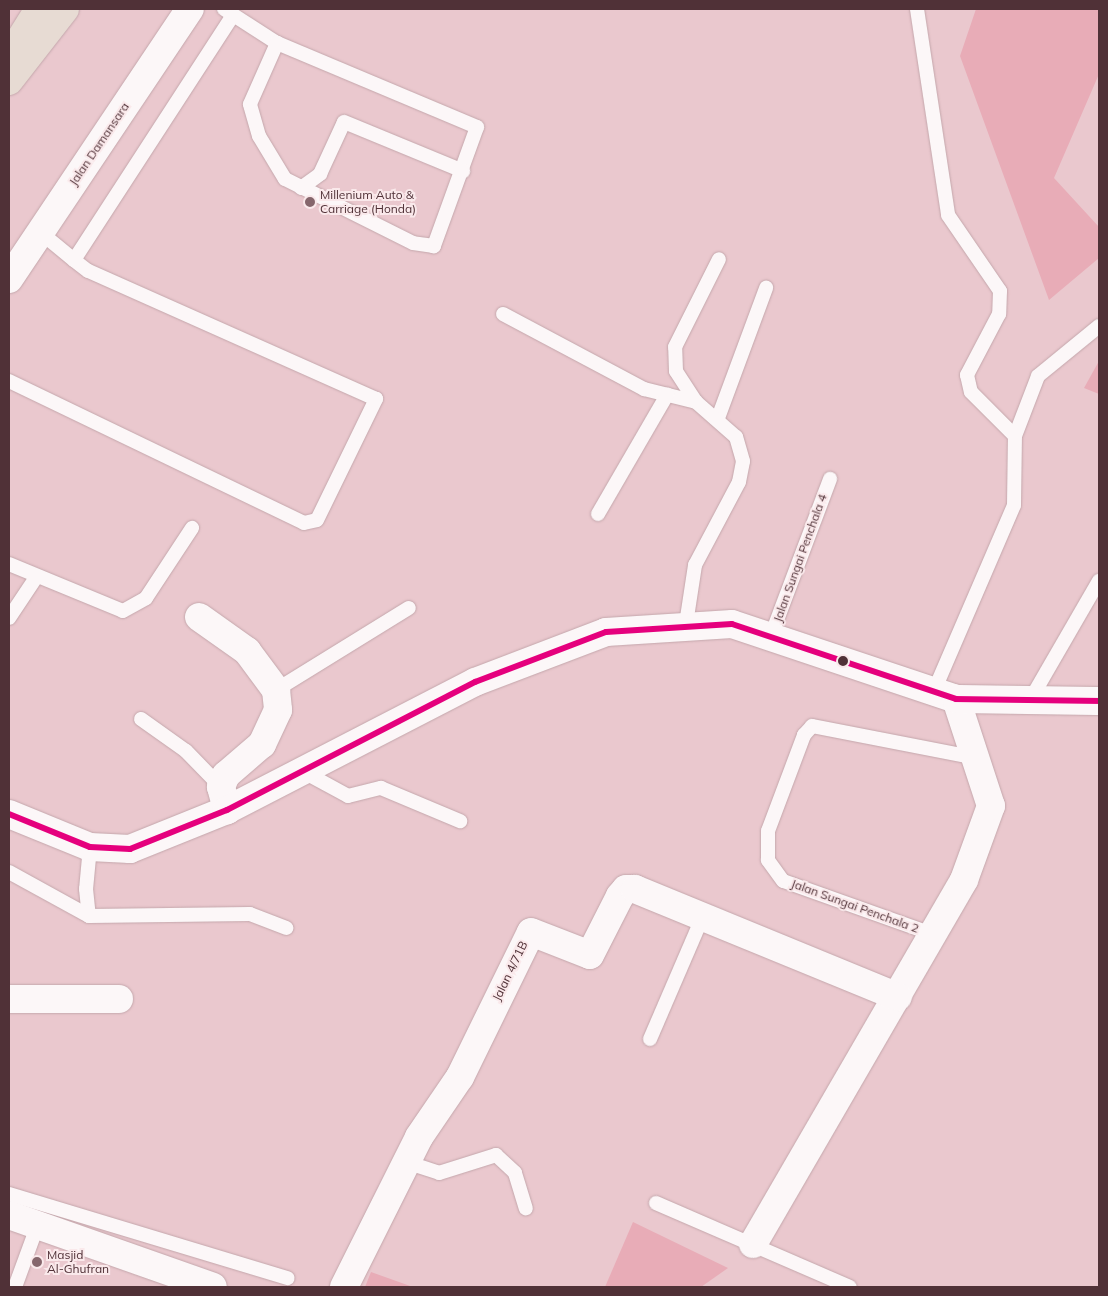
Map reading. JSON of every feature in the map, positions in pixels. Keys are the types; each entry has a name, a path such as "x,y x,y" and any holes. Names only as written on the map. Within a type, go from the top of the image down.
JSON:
{"highway":[{"path":"9,58 39,9"},
{"path":"9,81 65,9"}],"street":[{"name":"Jalan Damansara","path":"9,279 190,9"},
{"path":"199,617 247,652 276,690 278,710 262,744 226,775 224,799"},
{"path":"9,814 90,847 130,849 224,799 304,772 475,682 606,632 686,624 732,624 945,695 1028,703 1099,701"},
{"name":"Jalan Sungai Penchala 2","path":"753,1244 935,935 964,880 991,806 977,758 945,695"},
{"name":"Jalan 4/71B","path":"344,1287 406,1162 460,1077 531,932 590,955 626,888 703,916 898,997"},
{"path":"9,999 118,999"},
{"path":"9,1214 37,1226 213,1287"}],"lane":[{"path":"917,9 948,216 1000,291 999,314 967,375 971,392 1015,436"},
{"path":"74,260 229,12 277,43 472,122 478,132 434,246 413,244 285,179 259,136 250,104 277,43"},
{"path":"301,188 320,174 344,122 463,171"},
{"path":"9,381 304,523 317,520 376,399 88,271 40,232"},
{"path":"686,624 695,565 739,482 743,461 736,437 718,418 696,402 676,371 675,347 719,259"},
{"path":"718,418 766,288"},
{"path":"503,314 644,389 696,402"},
{"path":"945,695 1014,506 1015,436 1038,376 1099,326"},
{"path":"598,514 667,395"},
{"name":"Jalan Sungai Penchala 4","path":"771,636 830,479"},
{"path":"9,564 123,611 146,598 192,528"},
{"path":"9,618 37,576"},
{"path":"1028,703 1099,581"},
{"path":"276,690 409,608"},
{"path":"141,719 186,751 224,799"},
{"name":"Jalan Sungai Penchala 2","path":"935,935 783,881 768,860 768,831 804,735 812,726 977,758"},
{"path":"304,772 348,796 381,788 460,821"},
{"path":"89,916 86,889 90,847"},
{"path":"9,872 89,916 250,914 286,928"},
{"path":"650,1039 703,916"},
{"path":"406,1162 439,1173 496,1155 515,1173 526,1208"},
{"path":"9,1194 288,1278"},
{"path":"656,1203 850,1287"},
{"path":"15,1287 37,1226"}],"shaded area":[{"path":"976,9 1099,9 1099,74 1054,178 1099,227 1099,258 1049,300 960,56"},
{"path":"1099,361 1099,394 1084,388"},
{"path":"633,1222 728,1268 701,1287 605,1287"},
{"path":"371,1272 413,1287 365,1287"}],"transit line":[{"path":"9,814 90,847 130,849 227,810 475,682 606,632 732,624 956,699 1099,701"}],"place":[{"name":"Millenium Auto & Carriage (Honda)","path":"310,202"},
{"name":"Masjid Al-Ghufran","path":"37,1262"}]}
